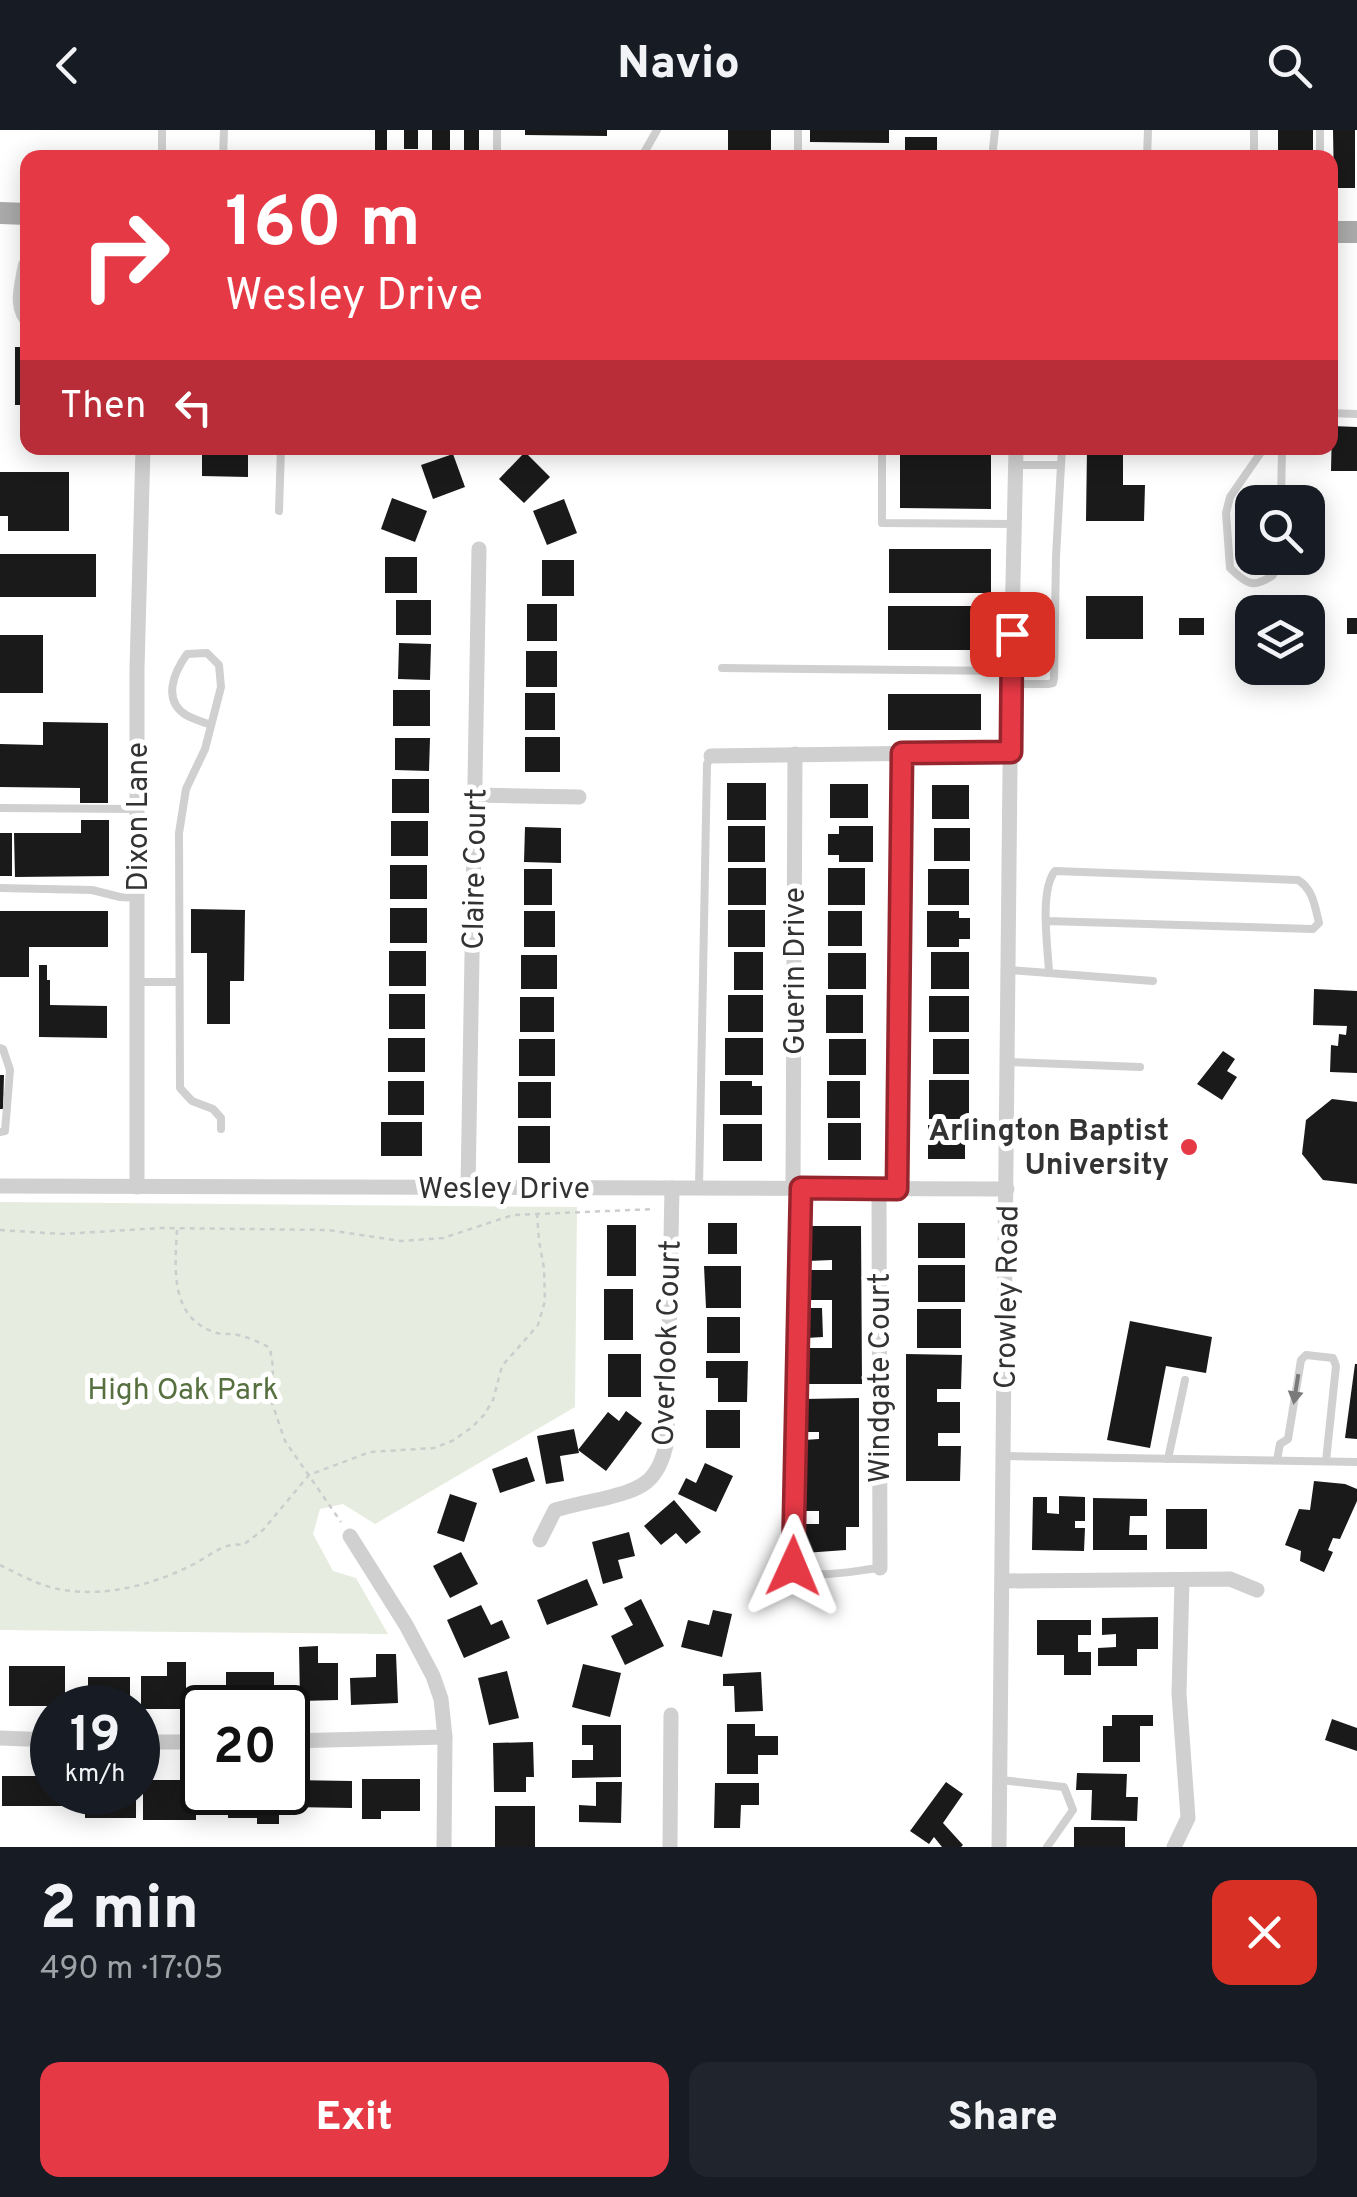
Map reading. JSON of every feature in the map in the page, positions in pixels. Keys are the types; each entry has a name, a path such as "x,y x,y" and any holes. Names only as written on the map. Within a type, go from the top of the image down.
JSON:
{"street":[{"name":"Dixon Lane","path":"136,1187 143,455"},
{"name":"Crowley Road","path":"999,1847 1016,455"},
{"name":"Claire Court","path":"468,1188 479,549"},
{"path":"711,756 1011,752"},
{"name":"Guerin Drive","path":"796,754 797,1188"},
{"path":"475,795 580,796"},
{"name":"Wesley Drive","path":"0,1186 1007,1189"},
{"name":"Overlook Court","path":"540,1540 555,1510 637,1490 652,1478 664,1454 668,1440 672,1188"},
{"name":"Windgate Court","path":"879,1188 880,1568"},
{"path":"350,1536 406,1626 441,1699 445,1736 444,1847"},
{"path":"1002,1581 1230,1579 1258,1590"},
{"path":"1174,1847 1188,1818 1179,1694 1182,1580"},
{"path":"670,1847 672,1715"},
{"path":"310,1740 445,1736"},
{"path":"0,1738 30,1739"}],"lane":[{"path":"20,275 16,297 20,319"},
{"path":"279,510 281,455"},
{"path":"882,455 882,524 1014,524"},
{"path":"722,668 1053,682 1062,455"},
{"path":"1238,485 1259,455"},
{"path":"1281,485 1282,455"},
{"path":"1016,465 1062,464"},
{"path":"1235,490 1226,513 1230,568 1235,573"},
{"path":"1237,575 1246,583 1257,583 1273,575"},
{"path":"211,725 182,713 172,695 175,670 187,654 206,653 219,665 221,687 205,750 186,790 179,833 180,1088 192,1101 213,1109 221,1118 221,1129"},
{"path":"897,1189 902,753"},
{"path":"699,1188 707,764 711,756"},
{"path":"0,808 137,809"},
{"path":"1046,922 1313,929 1319,923 1306,885 1298,880 1055,871 1048,880 1046,922 1049,973"},
{"path":"0,888 92,890 137,898"},
{"path":"1009,970 1152,980"},
{"path":"137,982 179,982"},
{"path":"0,1048 10,1070 5,1131 0,1132"},
{"path":"1008,1062 1140,1067"},
{"path":"797,1188 793,1566 799,1572 820,1575 880,1568"},
{"path":"1276,1460 1280,1444 1288,1439 1301,1360 1306,1355 1333,1358 1336,1366 1326,1461"},
{"path":"1168,1459 1186,1380"},
{"path":"1004,1456 1357,1462"},
{"path":"1001,1780 1064,1787 1073,1810 1047,1847"}],"path":[{"path":"0,1230 62,1234 177,1228 328,1230 401,1241 443,1238 513,1215 672,1209"},
{"path":"0,1565 56,1588 133,1588 165,1578 230,1543 244,1545 263,1530 310,1475 370,1452 434,1448 472,1428 492,1400 502,1366 538,1326 545,1301 537,1214"},
{"path":"177,1228 175,1278 188,1314 218,1334 244,1337 270,1348 271,1400 278,1423 293,1455 350,1536"}],"green space":[{"name":"High Oak Park","path":"0,1202 577,1207 575,1407 375,1524 343,1504 320,1509 313,1534 333,1571 356,1578 388,1634 0,1630"}],"building":[{"path":"375,130 387,130 387,150 375,150"},
{"path":"404,130 418,130 418,149 404,149"},
{"path":"432,130 450,130 450,150 432,150"},
{"path":"464,130 479,130 479,150 464,150"},
{"path":"525,130 607,130 607,136 525,135"},
{"path":"728,130 771,130 771,150 728,150"},
{"path":"810,130 889,130 889,143 810,142"},
{"path":"1278,130 1313,130 1313,150 1278,150"},
{"path":"1333,130 1355,130 1355,188 1338,188 1338,150 1333,150"},
{"path":"905,137 937,137 937,150 905,150"},
{"path":"15,347 20,347 20,405 15,405"},
{"path":"1338,426 1357,427 1357,471 1331,471 1331,455 1338,455"},
{"path":"202,455 248,455 248,477 202,476"},
{"path":"453,455 465,487 433,499 421,465"},
{"path":"522,455 528,455 550,477 524,503 499,479"},
{"path":"900,455 991,455 991,509 900,508"},
{"path":"1087,455 1123,455 1123,485 1145,485 1144,521 1086,521"},
{"path":"0,472 69,472 69,531 8,531 8,516 0,516"},
{"path":"392,498 427,511 415,542 381,529"},
{"path":"564,499 577,533 547,545 533,511"},
{"path":"889,549 991,549 991,593 889,593"},
{"path":"0,554 96,554 96,597 0,597"},
{"path":"385,557 417,557 417,593 385,593"},
{"path":"542,560 574,560 574,596 542,596"},
{"path":"1086,596 1143,596 1143,639 1086,639"},
{"path":"396,600 431,600 431,635 396,635"},
{"path":"527,604 557,604 557,641 527,641"},
{"path":"888,606 985,606 985,650 888,650"},
{"path":"1179,618 1204,618 1204,635 1179,635"},
{"path":"1347,618 1357,618 1357,634 1347,634"},
{"path":"0,635 43,635 43,693 0,693"},
{"path":"399,643 431,644 430,680 398,679"},
{"path":"526,651 557,651 557,687 526,687"},
{"path":"393,690 430,690 430,726 393,726"},
{"path":"525,693 555,693 555,730 525,730"},
{"path":"888,694 981,694 981,730 888,730"},
{"path":"43,722 108,723 108,803 80,803 80,788 0,787 0,744 43,745"},
{"path":"525,737 560,737 560,772 525,772"},
{"path":"395,738 430,738 429,771 395,770"},
{"path":"392,779 429,779 429,813 392,813"},
{"path":"727,783 766,783 766,820 727,820"},
{"path":"830,784 868,784 868,818 830,818"},
{"path":"932,785 969,785 969,819 932,819"},
{"path":"81,820 109,820 109,876 15,877 14,833 81,833"},
{"path":"391,821 428,821 428,856 391,856"},
{"path":"728,826 765,826 765,862 728,862"},
{"path":"839,826 873,826 873,862 839,862 839,855 828,855 828,834 839,834"},
{"path":"525,827 561,828 561,863 524,862"},
{"path":"934,828 970,828 970,861 934,861"},
{"path":"0,833 12,833 12,876 0,876"},
{"path":"390,865 427,865 427,899 390,899"},
{"path":"728,868 766,868 766,905 728,905"},
{"path":"828,868 865,868 865,905 828,905"},
{"path":"524,869 552,869 552,905 524,905"},
{"path":"928,869 969,869 969,905 928,905"},
{"path":"390,908 427,908 427,943 390,943"},
{"path":"191,909 245,910 244,981 230,981 230,1024 207,1024 207,953 191,953"},
{"path":"728,910 765,910 765,947 728,947"},
{"path":"0,911 108,911 108,947 29,947 29,977 0,977"},
{"path":"524,911 555,911 555,947 524,947"},
{"path":"828,911 862,911 862,946 828,946"},
{"path":"927,911 959,911 959,918 970,918 970,939 959,939 959,947 927,947"},
{"path":"389,951 426,951 426,986 389,986"},
{"path":"734,952 763,952 763,990 734,990"},
{"path":"931,952 969,952 969,989 931,989"},
{"path":"828,953 866,953 866,989 828,989"},
{"path":"521,955 557,955 557,989 521,989"},
{"path":"39,965 47,965 50,1005 107,1006 107,1038 39,1037"},
{"path":"1314,989 1357,991 1357,1073 1330,1072 1331,1045 1338,1046 1339,1034 1346,1035 1347,1026 1313,1025"},
{"path":"389,994 425,994 425,1029 389,1029"},
{"path":"728,995 763,995 763,1032 728,1032"},
{"path":"826,995 863,995 863,1033 826,1033"},
{"path":"929,996 969,996 969,1032 929,1032"},
{"path":"520,997 554,997 554,1032 520,1032"},
{"path":"388,1038 425,1038 425,1072 388,1072"},
{"path":"725,1038 763,1038 763,1075 725,1075"},
{"path":"519,1039 555,1039 555,1076 519,1076"},
{"path":"829,1039 866,1039 866,1075 829,1075"},
{"path":"933,1039 969,1039 969,1074 933,1074"},
{"path":"1223,1051 1235,1059 1227,1071 1237,1077 1222,1100 1197,1084"},
{"path":"0,1075 4,1075 3,1109 0,1109"},
{"path":"929,1080 969,1080 969,1119 929,1119"},
{"path":"388,1081 424,1081 424,1115 388,1115"},
{"path":"720,1081 752,1081 752,1086 762,1086 762,1115 720,1115"},
{"path":"827,1081 860,1081 860,1118 827,1118"},
{"path":"518,1082 551,1082 551,1118 518,1118"},
{"path":"1332,1099 1357,1102 1357,1184 1323,1180 1302,1154 1306,1120"},
{"path":"381,1122 422,1122 422,1156 381,1156"},
{"path":"828,1123 861,1123 861,1160 828,1160"},
{"path":"723,1124 762,1124 762,1161 723,1161"},
{"path":"928,1125 965,1125 965,1159 928,1159"},
{"path":"518,1126 550,1126 550,1163 518,1163"},
{"path":"708,1223 737,1223 737,1254 708,1254"},
{"path":"918,1223 965,1223 965,1258 918,1258"},
{"path":"607,1225 636,1225 636,1276 607,1276"},
{"path":"807,1226 861,1226 862,1384 804,1384 804,1348 832,1348 832,1300 806,1300 806,1270 832,1270 832,1260 808,1261"},
{"path":"918,1265 965,1265 965,1302 918,1302"},
{"path":"704,1266 741,1266 741,1308 706,1308"},
{"path":"604,1289 633,1289 633,1340 604,1340"},
{"path":"805,1308 822,1308 823,1337 806,1338"},
{"path":"917,1309 961,1309 961,1348 917,1348"},
{"path":"707,1317 740,1317 740,1353 707,1353"},
{"path":"1130,1321 1212,1337 1206,1373 1166,1366 1150,1448 1107,1440"},
{"path":"608,1354 641,1354 641,1397 608,1397"},
{"path":"906,1354 962,1355 961,1389 937,1389 937,1402 960,1402 960,1433 938,1433 938,1446 961,1446 960,1481 906,1481"},
{"path":"706,1361 748,1361 747,1402 718,1402 718,1378 706,1378"},
{"path":"1357,1364 1357,1439 1345,1438"},
{"path":"859,1398 859,1527 846,1527 846,1550 804,1553 803,1524 819,1524 819,1511 804,1511 804,1440 819,1439 819,1432 805,1432 804,1399"},
{"path":"706,1410 740,1410 740,1448 706,1448"},
{"path":"626,1411 642,1423 606,1471 578,1450 608,1412 619,1421"},
{"path":"574,1429 579,1453 560,1456 564,1481 546,1484 537,1436"},
{"path":"527,1457 535,1481 500,1493 492,1469"},
{"path":"705,1463 733,1476 716,1512 678,1494 686,1478 696,1483"},
{"path":"1314,1481 1357,1489 1357,1501 1340,1539 1333,1538 1328,1550 1333,1552 1324,1572 1300,1561 1301,1551 1285,1545 1299,1509 1310,1510"},
{"path":"450,1494 477,1503 464,1542 437,1533"},
{"path":"1059,1496 1085,1497 1085,1521 1075,1521 1075,1528 1085,1528 1084,1551 1032,1550 1033,1497 1047,1497 1047,1513 1059,1514"},
{"path":"1093,1498 1147,1499 1147,1516 1130,1516 1129,1535 1147,1535 1147,1550 1093,1550"},
{"path":"674,1500 701,1532 686,1544 676,1533 661,1545 644,1526"},
{"path":"1166,1509 1207,1509 1207,1549 1166,1549"},
{"path":"629,1532 635,1556 618,1560 623,1578 603,1584 592,1542"},
{"path":"461,1552 478,1584 450,1598 433,1566"},
{"path":"587,1579 598,1605 547,1625 537,1600"},
{"path":"641,1599 664,1646 625,1665 611,1636 633,1625 624,1608"},
{"path":"481,1605 491,1625 502,1620 510,1638 464,1658 447,1620"},
{"path":"713,1610 732,1614 722,1657 681,1647 688,1620 709,1625"},
{"path":"1158,1617 1158,1649 1137,1649 1137,1666 1098,1666 1098,1648 1116,1647 1116,1634 1102,1635 1102,1618"},
{"path":"1037,1620 1091,1620 1091,1635 1078,1635 1078,1652 1091,1652 1091,1675 1064,1675 1064,1655 1037,1655"},
{"path":"318,1646 318,1663 338,1663 338,1700 310,1701 310,1685 300,1685 299,1647"},
{"path":"376,1654 396,1654 398,1703 351,1705 350,1678 376,1677"},
{"path":"167,1662 186,1662 186,1685 180,1685 180,1709 160,1709 160,1685 141,1685 141,1676 167,1676"},
{"path":"583,1664 621,1673 610,1717 572,1707"},
{"path":"9,1666 65,1666 65,1685 30,1685 30,1706 9,1706"},
{"path":"507,1671 519,1718 489,1725 478,1678"},
{"path":"226,1672 274,1672 274,1685 226,1685"},
{"path":"761,1672 763,1711 735,1712 734,1686 723,1686 723,1674"},
{"path":"88,1677 130,1677 130,1685 88,1685"},
{"path":"1112,1715 1153,1715 1153,1726 1140,1726 1140,1762 1103,1762 1103,1726 1112,1726"},
{"path":"1332,1719 1357,1728 1357,1751 1325,1740"},
{"path":"727,1724 755,1724 755,1736 778,1736 778,1755 758,1755 758,1774 727,1774"},
{"path":"582,1725 621,1725 621,1777 572,1778 572,1760 593,1760 593,1745 582,1745"},
{"path":"533,1742 534,1777 526,1777 526,1792 494,1792 493,1743"},
{"path":"1077,1773 1127,1774 1126,1797 1138,1797 1137,1821 1091,1820 1092,1790 1076,1790"},
{"path":"2,1776 30,1776 30,1806 2,1806"},
{"path":"362,1779 420,1779 420,1811 381,1811 381,1819 362,1819"},
{"path":"160,1780 180,1780 180,1815 196,1815 196,1820 143,1820 143,1815 160,1815"},
{"path":"310,1780 352,1781 352,1808 310,1807"},
{"path":"596,1782 622,1782 621,1823 579,1822 579,1805 596,1806"},
{"path":"946,1782 963,1794 943,1823 961,1847 942,1847 934,1837 929,1844 910,1831"},
{"path":"715,1783 759,1783 759,1805 741,1805 740,1828 714,1828"},
{"path":"495,1806 535,1806 535,1847 495,1847"},
{"path":"85,1815 136,1815 136,1818"},
{"path":"279,1815 279,1824 257,1824 257,1818 228,1818"},
{"path":"1074,1827 1125,1827 1125,1847 1074,1847"}],"place":[{"name":"Arlington Baptist University","path":"1189,1147"}],"route":[{"path":"793,1566 801,1188 897,1189 902,753 1011,752 1012,634"}]}
